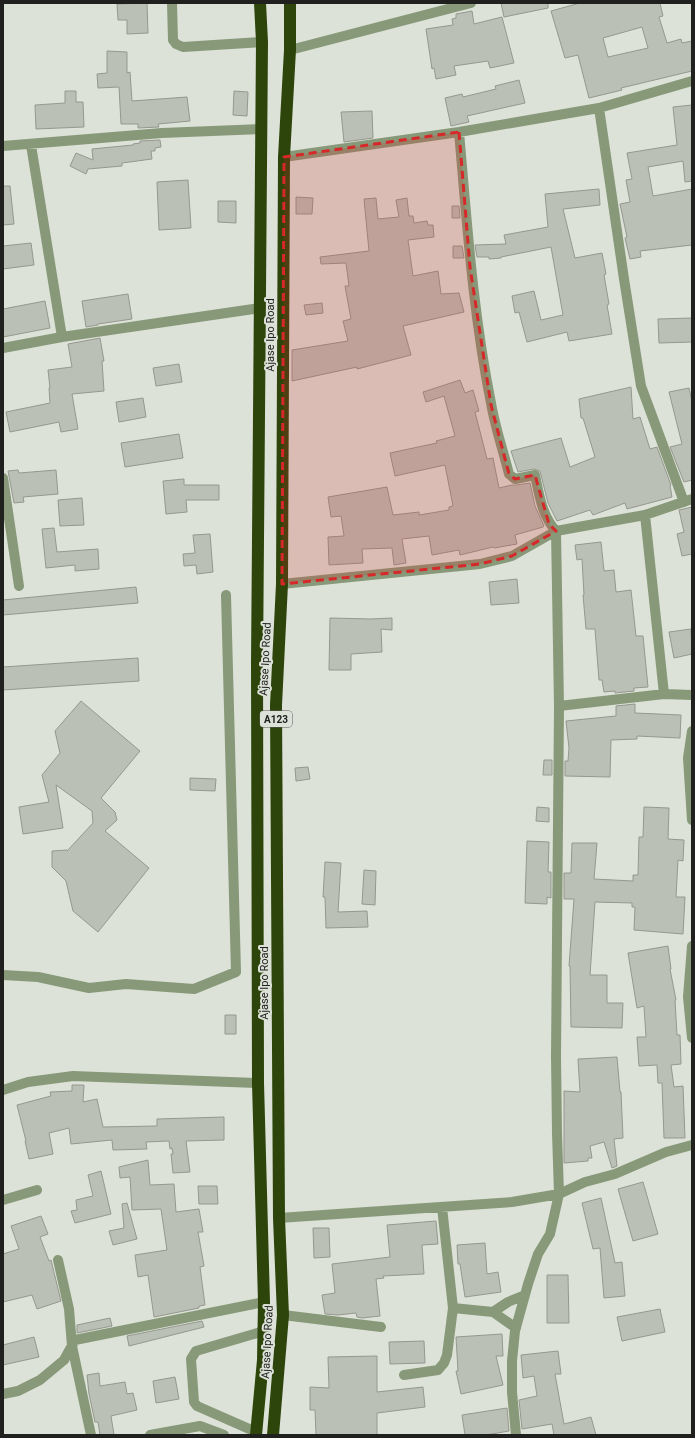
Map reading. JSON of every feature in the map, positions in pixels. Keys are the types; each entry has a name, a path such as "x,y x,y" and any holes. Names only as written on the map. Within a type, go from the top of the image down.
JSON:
{"highway":[{"name":"Ajase Ipo Road","path":"256,1433 263,1360 264,1331 258,1083 257,655 262,129 262,42 260,3"},
{"name":"Ajase Ipo Road","path":"273,1435 284,1316 279,1218 276,705 282,584 284,157 290,50 290,3"}],"street":[{"path":"172,3 173,40 176,44 183,47 262,42"},
{"path":"290,50 470,3"},
{"path":"284,157 459,132 599,108 692,81"},
{"path":"282,584 480,564 512,556 556,531 645,515 688,501 640,386 599,108"},
{"path":"3,146 31,145 162,133 262,129"},
{"path":"459,132 470,267 480,344 491,405 509,474 515,479 535,475 548,524 556,531 559,706 556,1056 559,1194 550,1234 538,1254 516,1328 512,1361 512,1392 516,1435"},
{"path":"31,145 62,337"},
{"path":"3,348 62,337 260,308"},
{"path":"3,478 5,505 19,586"},
{"path":"645,515 664,694"},
{"path":"3,975 38,977 89,988 126,984 194,989 236,972 226,596"},
{"path":"559,706 664,694 692,694"},
{"path":"692,731 688,758 692,820"},
{"path":"692,946 690,997 692,1038"},
{"path":"3,1090 28,1082 73,1076 258,1083"},
{"path":"279,1218 512,1202 559,1194 585,1182 615,1174 666,1152 692,1145"},
{"path":"3,1200 37,1190"},
{"path":"404,1375 438,1370 447,1355 453,1308 442,1207"},
{"path":"58,1260 68,1309 72,1346 91,1435"},
{"path":"492,1312 508,1302 525,1295"},
{"path":"3,1394 18,1391 40,1380 64,1360 75,1340 264,1302"},
{"path":"453,1308 492,1312 516,1328"},
{"path":"284,1316 381,1327"},
{"path":"256,1433 197,1406 194,1402 191,1359 196,1351 264,1331"},
{"path":"150,1435 200,1426 224,1435"}],"highlighted area":[{"path":"459,132 470,267 491,405 509,474 515,479 535,475 549,524 556,531 512,556 480,564 282,584 284,157"}],"building":[{"path":"147,3 148,33 127,34 127,20 118,20 117,4"},
{"path":"501,3 548,3 548,8 504,17"},
{"path":"580,3 660,3 663,16 659,17 667,43 681,39 682,43 692,41 692,71 621,88 622,90 589,98 578,55 565,58 551,11","holes":["642,27 648,48 608,57 603,38"]},
{"path":"472,11 474,24 502,17 514,63 490,68 488,61 454,66 456,75 436,79 434,68 432,69 426,29 453,25 452,19 456,18 456,14"},
{"path":"107,51 127,52 127,73 130,72 132,101 187,97 190,121 158,124 159,127 138,128 138,124 121,124 119,87 98,88 97,74 107,73"},
{"path":"519,80 525,103 467,116 469,122 451,126 445,98 462,94 463,97 496,89 495,86"},
{"path":"65,91 76,91 76,102 83,102 84,127 36,129 35,105 65,103"},
{"path":"234,91 248,92 247,116 233,115"},
{"path":"692,105 692,181 685,182 683,161 648,167 653,196 692,189 692,245 640,251 641,257 630,259 620,204 630,202 626,180 632,179 627,153 677,145 673,107"},
{"path":"372,111 373,138 344,142 341,112"},
{"path":"160,140 161,147 155,148 155,151 151,151 152,159 122,163 122,166 88,169 86,174 70,166 76,153 93,160 92,149 133,145 140,143 140,141"},
{"path":"188,180 191,228 159,230 157,182"},
{"path":"3,186 10,186 14,224 3,225"},
{"path":"599,189 600,205 563,209 575,258 602,253 609,304 607,305 612,334 569,341 567,332 527,342 519,312 515,313 512,296 534,291 541,320 563,315 551,247 501,258 489,259 489,257 477,257 475,245 506,244 504,235 548,227 545,194"},
{"path":"296,197 313,198 312,214 296,214"},
{"path":"376,198 378,219 399,217 396,200 407,198 409,216 413,216 414,223 427,221 428,225 433,225 434,237 408,240 413,276 438,271 441,294 459,293 464,312 403,326 411,355 357,369 357,367 292,381 292,350 348,341 343,321 351,319 345,286 349,286 346,263 321,264 320,257 369,251 364,199"},
{"path":"218,201 236,201 236,223 218,222"},
{"path":"452,206 459,206 460,218 452,218"},
{"path":"31,243 34,265 3,269 3,246"},
{"path":"453,246 462,246 464,258 453,258"},
{"path":"128,294 132,319 86,327 82,301"},
{"path":"45,301 50,328 3,337 3,309"},
{"path":"322,303 323,313 306,315 304,305"},
{"path":"692,318 692,342 659,343 658,319"},
{"path":"100,338 104,361 102,361 104,391 72,394 78,429 61,432 59,422 10,432 6,412 50,403 48,370 72,367 68,344"},
{"path":"179,364 182,382 156,386 153,368"},
{"path":"460,380 465,393 473,390 479,411 475,412 487,459 493,458 499,488 530,483 535,506 544,526 515,535 517,544 493,547 460,555 459,550 432,555 429,536 402,539 406,563 394,565 392,548 362,549 363,563 329,565 328,537 344,536 341,516 331,517 328,497 387,487 393,515 419,512 419,515 449,510 449,507 453,506 445,465 395,476 390,453 437,443 436,441 455,436 444,396 426,402 423,392"},
{"path":"631,387 633,419 640,417 650,449 657,447 671,485 672,497 627,509 625,503 593,515 590,510 557,521 548,503 540,471 534,469 518,472 511,451 561,438 570,467 595,457 583,418 581,418 579,399"},
{"path":"689,388 692,401 692,480 684,482 670,447 682,444 669,392"},
{"path":"143,398 146,417 119,422 116,402"},
{"path":"179,434 183,458 125,467 121,443"},
{"path":"18,470 19,473 56,470 58,494 23,497 24,502 14,503 8,471"},
{"path":"184,479 184,485 219,485 219,500 186,500 187,512 166,514 163,481"},
{"path":"82,498 84,525 60,526 58,500"},
{"path":"692,507 692,554 682,556 677,534 684,532 679,510"},
{"path":"54,528 57,552 98,549 99,569 75,571 75,565 46,568 42,529"},
{"path":"210,534 213,572 197,574 196,565 184,566 183,554 195,553 193,535"},
{"path":"601,542 604,571 614,570 616,592 631,590 636,636 643,636 648,687 634,688 634,691 615,693 615,691 604,692 602,680 599,680 595,629 586,629 582,559 577,560 575,545"},
{"path":"517,579 519,603 491,605 489,582"},
{"path":"136,587 138,603 3,615 3,600"},
{"path":"330,618 392,618 392,630 381,629 382,652 351,654 351,670 329,670"},
{"path":"691,629 692,654 674,658 669,632"},
{"path":"138,658 139,681 3,690 3,667"},
{"path":"81,701 140,751 101,798 115,812 117,820 105,831 149,868 98,932 73,911 66,881 52,867 52,851 67,851 93,823 92,811 56,785 63,828 23,834 19,807 49,802 42,775 60,753 55,731"},
{"path":"635,704 635,713 681,715 680,738 637,736 637,739 611,740 610,777 565,776 565,761 568,761 569,748 566,721 616,716 616,706"},
{"path":"544,760 552,760 552,775 543,775"},
{"path":"308,767 310,779 296,781 295,768"},
{"path":"190,778 216,779 215,791 190,790"},
{"path":"537,807 549,808 549,822 536,821"},
{"path":"644,807 669,808 668,839 684,840 683,861 678,860 676,897 685,897 683,934 634,930 635,907 632,907 632,903 595,902 590,975 607,975 607,1003 623,1003 622,1028 571,1027 569,966 574,899 564,899 564,873 571,873 572,843 597,843 594,879 633,881 633,875 638,875 639,837 643,837"},
{"path":"527,841 549,842 548,872 551,872 551,898 547,897 547,904 525,903"},
{"path":"325,862 341,863 338,912 367,911 368,927 326,928 325,897 323,897"},
{"path":"364,870 376,871 375,905 362,904"},
{"path":"668,946 670,969 676,1000 677,1035 680,1035 681,1064 671,1065 674,1087 683,1086 685,1138 664,1138 662,1083 658,1083 657,1065 639,1066 637,1037 646,1037 644,1006 637,1008 628,953"},
{"path":"225,1015 236,1015 236,1034 225,1034"},
{"path":"617,1057 621,1092 623,1138 614,1139 617,1166 612,1168 604,1142 590,1146 592,1158 588,1158 588,1161 564,1163 564,1091 580,1092 578,1059"},
{"path":"72,1085 84,1085 83,1102 97,1099 103,1127 157,1126 157,1119 224,1117 224,1140 186,1141 190,1172 173,1173 171,1154 173,1154 172,1148 170,1149 169,1141 146,1142 147,1149 113,1150 112,1140 71,1144 69,1128 49,1133 53,1154 29,1159 17,1105 51,1096 50,1092 72,1091"},
{"path":"148,1160 150,1185 174,1184 176,1212 199,1209 203,1232 198,1232 204,1266 200,1267 205,1305 199,1306 199,1308 154,1317 148,1275 138,1277 135,1255 167,1250 161,1209 132,1210 130,1177 120,1178 119,1167"},
{"path":"101,1171 111,1214 75,1223 71,1211 77,1210 76,1200 93,1196 88,1175"},
{"path":"643,1182 658,1234 633,1241 618,1189"},
{"path":"198,1186 217,1186 218,1204 199,1204"},
{"path":"601,1198 615,1263 622,1262 625,1296 604,1298 600,1248 593,1249 582,1203"},
{"path":"127,1203 137,1239 113,1245 109,1231 124,1228 122,1204"},
{"path":"41,1216 48,1234 40,1237 49,1261 51,1260 61,1301 37,1309 32,1295 3,1302 3,1254 19,1249 11,1226"},
{"path":"436,1221 438,1244 422,1245 424,1274 383,1276 384,1278 376,1279 380,1316 362,1318 357,1317 356,1313 338,1315 325,1314 322,1295 335,1293 332,1264 390,1257 387,1225"},
{"path":"313,1228 329,1228 330,1257 314,1258"},
{"path":"485,1243 487,1274 498,1272 501,1292 465,1297 460,1264 458,1264 457,1245"},
{"path":"547,1275 568,1275 569,1323 547,1323"},
{"path":"660,1309 665,1332 622,1341 617,1317"},
{"path":"110,1318 112,1326 77,1333 77,1325"},
{"path":"202,1321 204,1327 129,1346 127,1336"},
{"path":"502,1334 503,1356 496,1356 503,1385 461,1394 456,1371 458,1371 456,1337"},
{"path":"34,1337 39,1357 3,1365 3,1345"},
{"path":"424,1341 425,1363 390,1364 389,1342"},
{"path":"558,1351 561,1374 555,1374 564,1424 591,1417 596,1435 554,1435 552,1424 522,1429 519,1400 537,1396 534,1376 523,1378 521,1355"},
{"path":"377,1356 377,1392 423,1387 425,1407 377,1413 377,1435 316,1435 315,1410 310,1410 310,1387 329,1388 328,1357"},
{"path":"99,1373 100,1386 125,1382 127,1394 133,1393 137,1410 111,1416 114,1435 100,1435 98,1422 95,1422 89,1394 87,1375"},
{"path":"175,1377 179,1399 156,1403 153,1381"},
{"path":"507,1408 509,1431 486,1435 465,1435 462,1415"}]}
